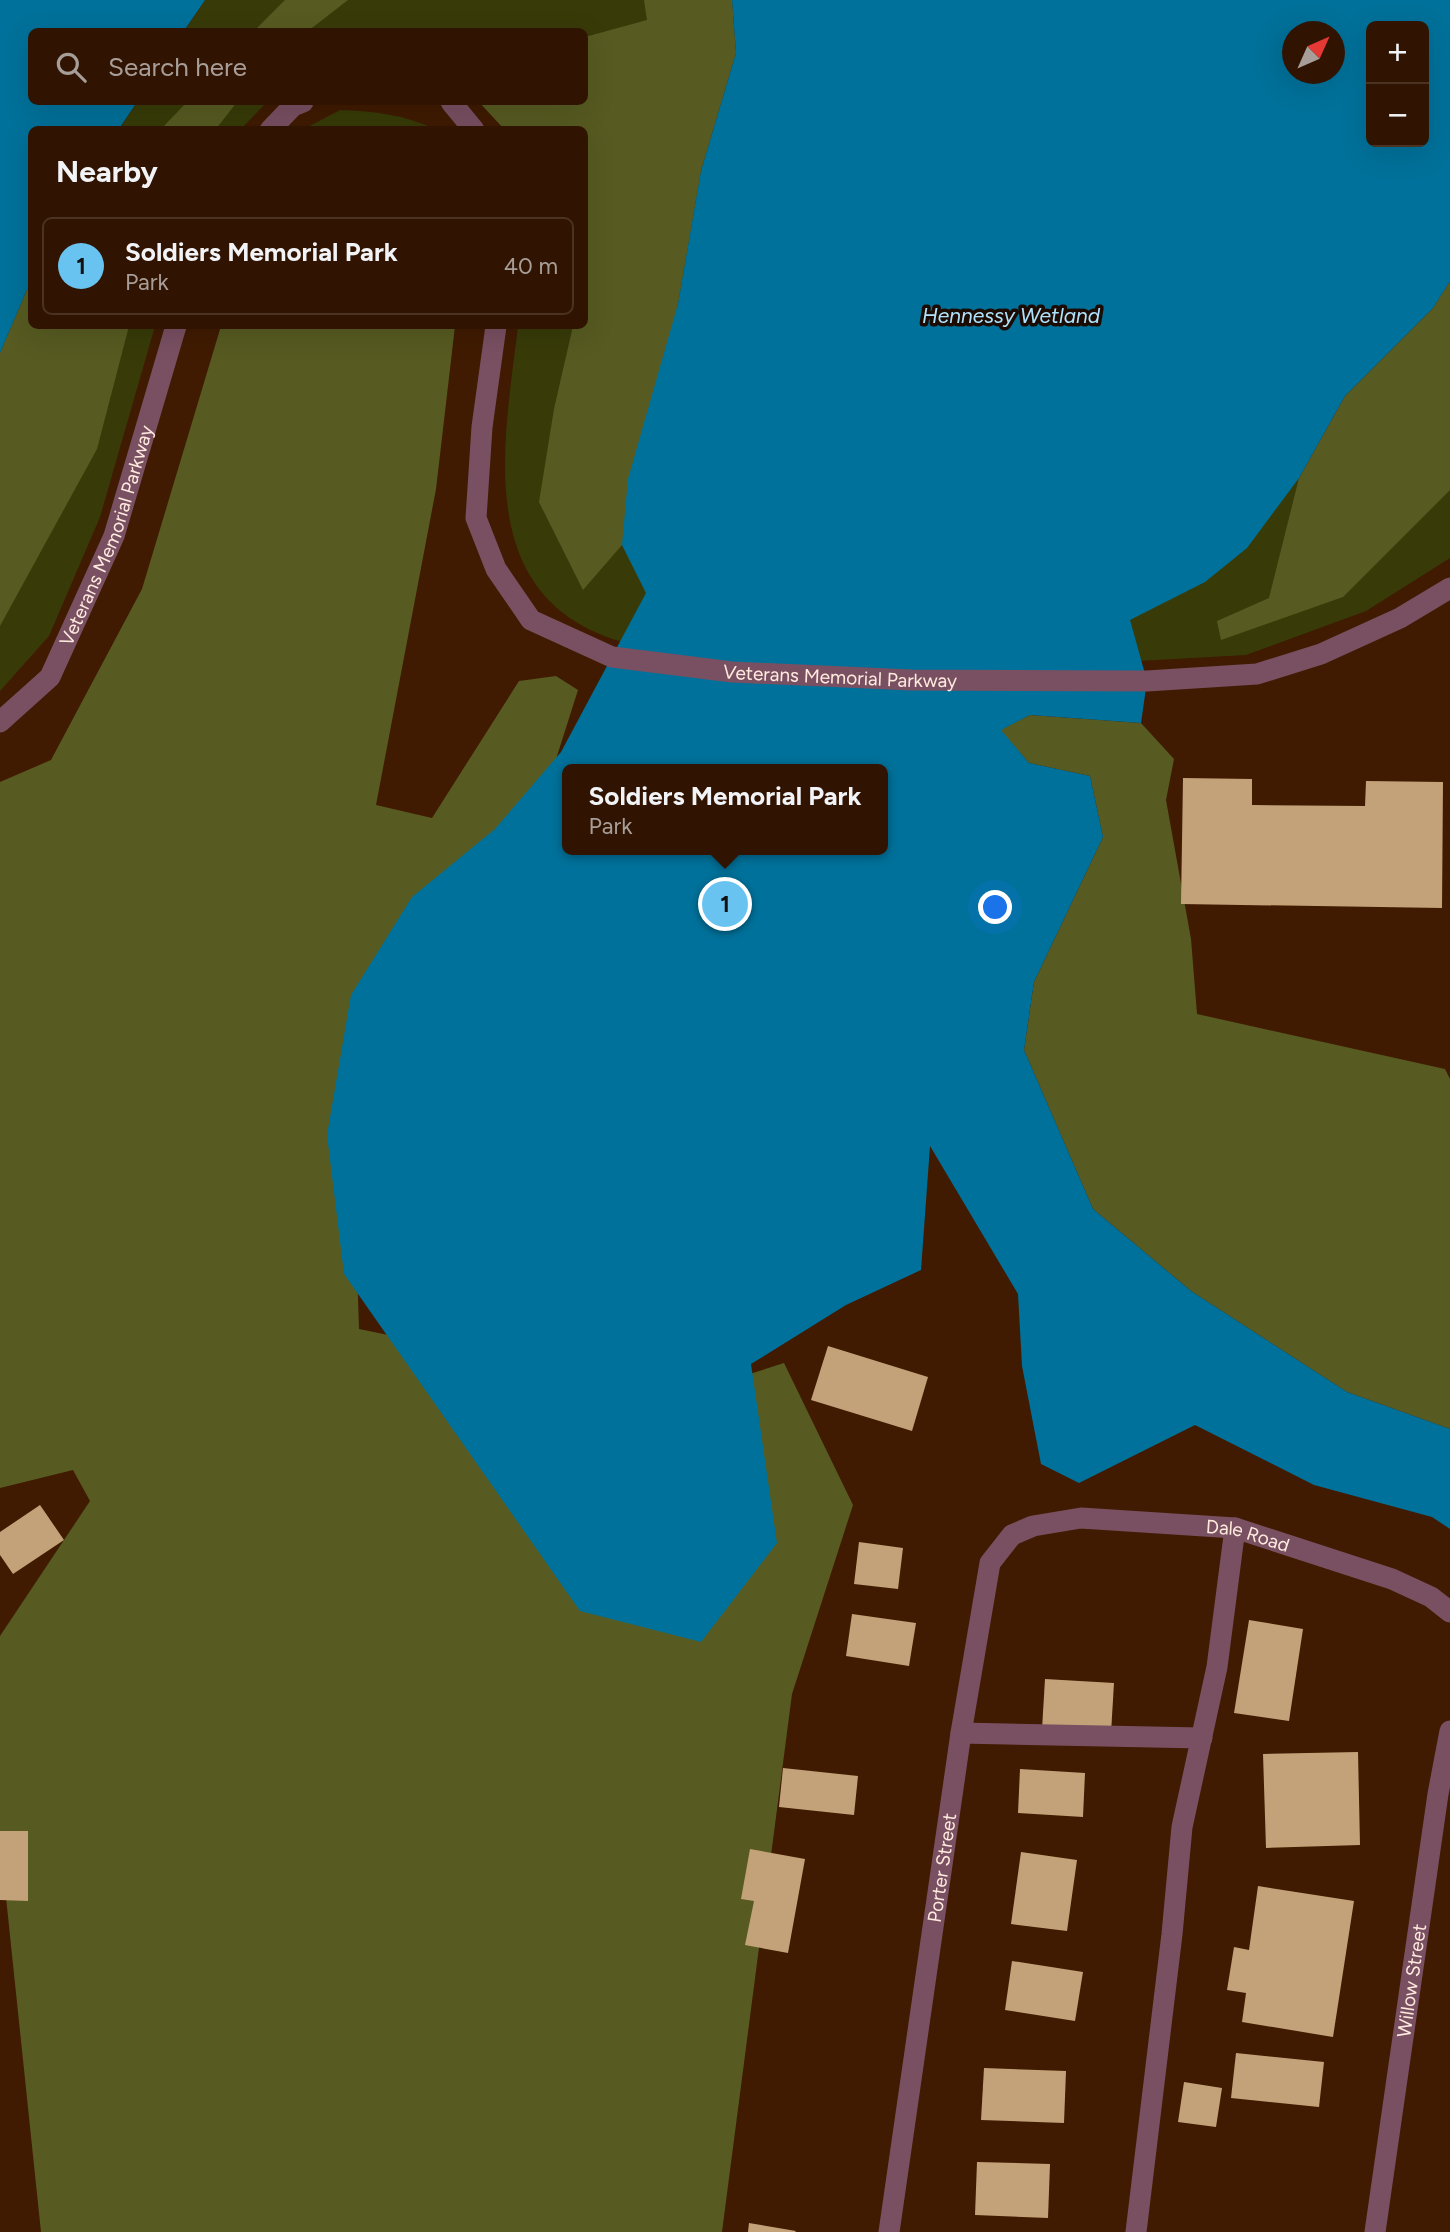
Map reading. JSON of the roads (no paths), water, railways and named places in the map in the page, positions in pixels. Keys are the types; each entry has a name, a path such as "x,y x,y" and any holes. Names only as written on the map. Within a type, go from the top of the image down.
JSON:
{"street":[{"path":"274,126 296,105"},
{"path":"453,105 471,126"},
{"name":"Veterans Memorial Parkway","path":"0,722 50,677 114,537 175,329"},
{"name":"Veterans Memorial Parkway","path":"496,329 482,427 476,518 496,569 531,620 612,657 746,673 911,680 1147,681 1257,674 1321,654 1400,618 1450,588"},
{"name":"Dale Road","path":"1033,1526 1081,1518 1236,1528 1392,1579 1431,1597 1450,1612"},
{"name":"Porter Street","path":"894,2232 961,1733 990,1563 1012,1535 1033,1526"},
{"path":"1136,2232 1172,1934 1182,1827 1217,1667 1236,1528"},
{"name":"Willow Street","path":"1375,2232 1438,1794 1450,1731"},
{"path":"961,1733 1202,1738"}],"water":[{"path":"0,0 205,0 186,28 28,28 28,105 135,105 121,126 28,126 28,287 0,353"},
{"name":"Hennessy Wetland","path":"732,0 1450,0 1450,281 1433,308 1345,396 1299,478 1247,548 1205,582 1130,620 1147,681 1141,723 1030,715 1001,730 1029,763 1090,776 1103,837 1034,982 1024,1050 1093,1209 1191,1291 1347,1392 1450,1429 1450,1529 1432,1517 1314,1485 1195,1425 1079,1483 1041,1464 1022,1366 1018,1294 930,1146 921,1270 846,1305 751,1364 777,1543 701,1642 580,1611 344,1274 327,1135 351,995 412,897 495,829 561,752 646,593 622,545 628,479 678,304 701,171 736,53"}],"place":[{"name":"Soldiers Memorial Park","path":"725,904"}]}
